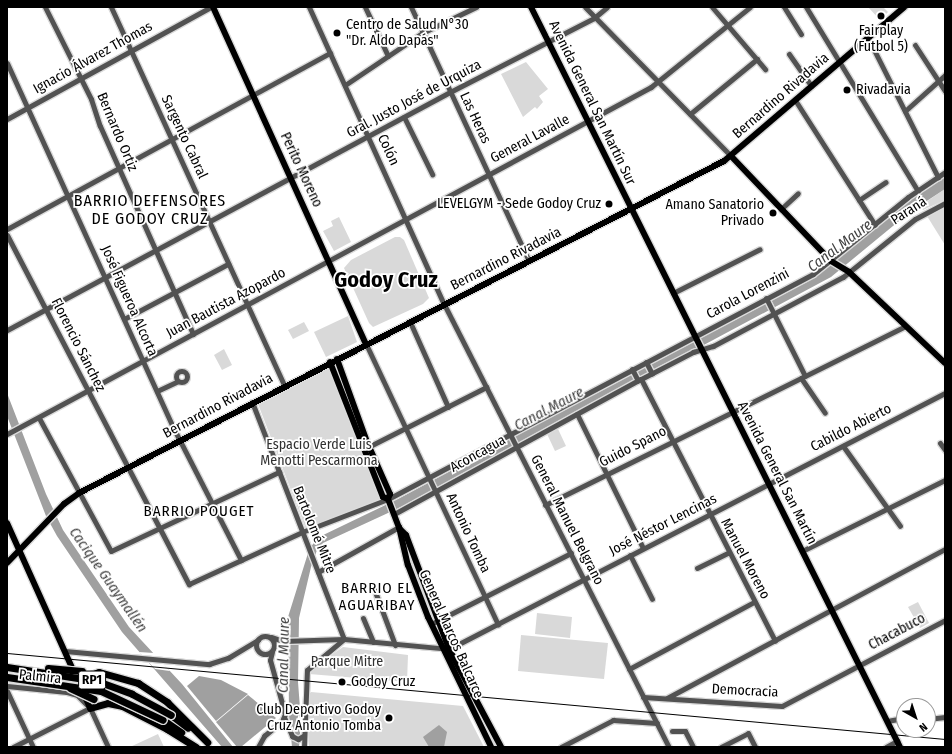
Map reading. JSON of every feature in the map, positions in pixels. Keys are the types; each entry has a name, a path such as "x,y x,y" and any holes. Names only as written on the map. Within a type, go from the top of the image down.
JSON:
{"highway":[{"path":"7,667 82,671"},
{"name":"RP1","path":"7,667 97,681 132,694 171,715 209,745"},
{"path":"78,680 99,672 138,682 167,702 209,745"},
{"name":"RP1","path":"7,677 101,691 163,720 199,747"},
{"path":"41,681 78,690 94,699"},
{"path":"90,708 108,703 122,706 167,729 196,747"}],"main road":[{"name":"Perito Moreno","path":"212,7 292,178 366,344"},
{"name":"Avenida General San Martín Sur","path":"530,7 631,209"},
{"name":"Bernardino Rivadavia","path":"7,563 52,517 79,493 284,385 631,209 731,156 904,7"},
{"path":"731,156 832,262 849,272 945,363"},
{"name":"Avenida General San Martín","path":"631,209 899,744"},
{"name":"General Marcos Balcarce","path":"337,359 383,498 388,502 393,512 399,528 408,565 431,624 442,650 491,747"},
{"name":"General Marcos Balcarce","path":"330,362 367,448"},
{"path":"7,523 90,708"},
{"name":"General Marcos Balcarce","path":"399,528 406,535 449,649 501,747"}],"street":[{"name":"Bernardo Ortiz","path":"45,7 79,79 91,99 98,122 193,334"},
{"name":"Sargento Cabral","path":"111,7 284,385"},
{"name":"Ignacio Álvarez Thomas","path":"7,119 212,7"},
{"name":"Colón","path":"309,7 444,304"},
{"path":"365,7 388,56"},
{"name":"Las Heras","path":"411,7 529,261"},
{"path":"345,85 422,32 476,7"},
{"path":"585,7 594,18 731,156"},
{"name":"Gral. Justo José de Urquiza","path":"7,330 450,92 594,18 607,7"},
{"path":"712,7 765,69"},
{"name":"General Lavalle","path":"329,261 587,122 658,82 750,7"},
{"path":"784,7 801,34"},
{"path":"806,7 841,61 918,191"},
{"path":"868,38 938,177"},
{"path":"915,45 945,91"},
{"path":"7,229 118,167 330,53"},
{"path":"789,54 811,86"},
{"path":"690,114 757,59"},
{"name":"José Figueroa Alcorta","path":"7,63 180,440 242,560"},
{"path":"905,111 945,75"},
{"path":"795,100 875,225"},
{"path":"404,117 432,174"},
{"name":"Carola Lorenzini","path":"189,584 302,532 388,502 767,300 832,262 875,225 945,172"},
{"path":"859,200 886,182"},
{"path":"780,209 798,193"},
{"name":"Paraná","path":"700,348 713,346 773,311 849,272 915,220 945,203"},
{"name":"Florencio Sánchez","path":"7,235 127,468 189,584"},
{"path":"673,293 760,249"},
{"name":"Juan Bautista Azopardo","path":"7,434 329,261"},
{"path":"124,318 228,264"},
{"path":"767,300 803,377 825,413"},
{"name":"General Manuel Belgrano","path":"444,304 669,747"},
{"path":"410,322 448,407"},
{"name":"Guido Spano","path":"545,505 905,326"},
{"name":"Antonio Tomba","path":"366,344 498,624"},
{"name":"Aconcagua","path":"393,512 700,348"},
{"path":"647,363 652,373"},
{"name":"Manuel Moreno","path":"633,371 672,441 728,553 776,641"},
{"path":"157,391 178,381"},
{"path":"367,448 486,387"},
{"name":"Cabildo Abierto","path":"769,484 945,392"},
{"name":"Bartolomé Mitre","path":"252,402 344,639"},
{"path":"577,414 643,548"},
{"path":"39,418 111,551 278,472"},
{"path":"940,443 945,450"},
{"path":"843,446 900,526"},
{"path":"802,551 945,480"},
{"name":"José Néstor Lencinas","path":"271,638 285,641 344,639 442,650 449,649 769,484"},
{"path":"318,572 399,528"},
{"path":"667,698 776,641 945,549"},
{"path":"431,624 571,553"},
{"path":"697,568 728,553"},
{"path":"630,555 652,599"},
{"path":"374,589 395,645"},
{"path":"629,669 754,602"},
{"path":"363,618 373,642"},
{"name":"Chacabuco","path":"860,666 945,620"},
{"path":"65,651 210,664 221,661 245,649 264,636 271,638 273,650 270,660 284,717 292,736 301,737"},
{"path":"304,747 301,737 307,670 344,639"},
{"path":"258,640 256,645 270,660"},
{"path":"245,649 262,653 273,650 285,641"},
{"name":"Democracia","path":"643,697 776,707 787,704 860,666"},
{"name":"Palmira","path":"7,686 73,693 90,708"},
{"path":"685,689 682,695 687,700"},
{"path":"7,691 32,747"},
{"path":"13,747 90,708 108,747"},
{"path":"258,747 264,736 284,717"},
{"path":"887,720 896,719"},
{"path":"561,747 613,720 657,723"},
{"path":"672,731 685,731 693,747"},
{"path":"721,747 748,733 755,747"},
{"path":"886,747 899,744"}],"green space":[{"name":"Fairplay (Futbol 5)","path":"868,7 883,7 888,12 880,20"},
{"path":"526,62 548,89 539,96 543,102 537,109 535,107 523,117 501,74"},
{"path":"945,189 945,200 923,210 920,206"},
{"path":"945,206 945,245 927,216"},
{"path":"339,217 351,242 334,251 323,231 333,226 331,221"},
{"path":"395,237 400,237 404,240 429,298 423,304 373,327 369,323 344,268 351,260"},
{"path":"348,316 357,342 326,357 314,332"},
{"path":"304,322 309,331 293,339 288,330"},
{"path":"224,349 232,365 222,370 214,355"},
{"name":"Espacio Verde Luis Menotti Pescarmona","path":"329,367 381,502 307,532 258,404"},
{"path":"558,429 566,446 555,451 547,434"},
{"path":"405,540 433,617 431,618 410,560"},
{"path":"918,602 929,623 920,628 908,607"},
{"path":"537,613 572,617 570,638 535,634"},
{"path":"521,635 608,643 604,679 518,671"},
{"name":"Parque Mitre","path":"343,647 408,655 407,682 309,674 311,669"},
{"path":"448,654 499,747 494,747"},
{"name":"Club Deportivo Godoy Cruz Antonio Tomba","path":"311,692 463,706 484,747 309,747 309,694"},
{"path":"158,734 164,747 130,747"}],"shaded area":[{"path":"945,177 945,189 910,212 831,277 401,507 323,543 317,550 311,567 299,618 298,682 301,721 299,747 292,747 289,715 288,617 309,550 317,538 398,499 818,274 910,199"},
{"path":"7,393 46,494 63,530 129,627 182,684 233,747 222,747 122,632 57,536 46,516 7,416"},
{"path":"199,676 221,680 248,694 216,721 187,686"},
{"path":"248,695 276,718 241,747 237,747 216,722"},
{"path":"439,725 447,732 444,747 429,747 423,737"}],"pier":[{"path":"139,652 154,653 170,671 155,669"}],"tram line":[{"path":"7,653 945,739"}],"place":[{"name":"Fairplay (Futbol 5)","path":"881,16"},
{"name":"Centro de Salud N°30 \"Dr. Aldo Dapás\"","path":"337,33"},
{"name":"Rivadavia","path":"847,90"},
{"name":"LEVELGYM - Sede Godoy Cruz","path":"609,204"},
{"name":"Amano Sanatorio Privado","path":"773,213"},
{"name":"Godoy Cruz","path":"342,682"},
{"name":"Club Deportivo Godoy Cruz Antonio Tomba","path":"389,718"}],"district":[{"name":"BARRIO DEFENSORES DE GODOY CRUZ","path":"150,210"},
{"name":"Godoy Cruz","path":"386,280"},
{"name":"BARRIO POUGET","path":"199,512"},
{"name":"BARRIO EL AGUARIBAY","path":"377,596"}],"water label":[{"name":"Canal Maure","path":"840,246"},
{"name":"Canal Maure","path":"549,409"},
{"name":"Cacique Guaymallén","path":"108,580"},
{"name":"Canal Maure","path":"284,655"}]}
